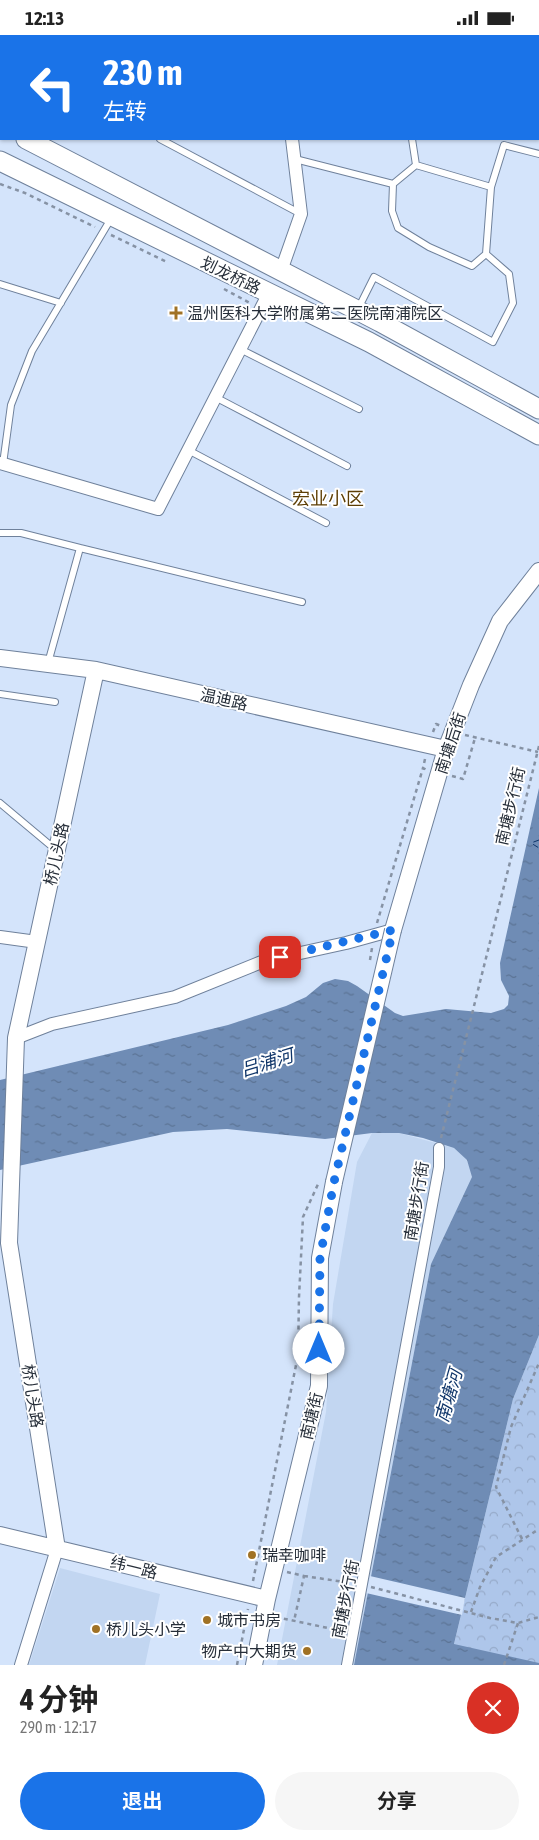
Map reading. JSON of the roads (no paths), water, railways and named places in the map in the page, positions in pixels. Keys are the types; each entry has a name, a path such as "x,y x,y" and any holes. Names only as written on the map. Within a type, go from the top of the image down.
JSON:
{"main road":[{"name":"划龙桥路","path":"28,140 380,323 539,409"},
{"name":"划龙桥路","path":"0,161 369,342 539,435"}],"street":[{"path":"280,271 301,214 292,140"},
{"path":"2,464 158,509 269,293"},
{"name":"南塘后街","path":"393,930 453,730 500,621 539,571"},
{"name":"温迪路","path":"0,658 96,670 446,749"},
{"name":"桥儿头路","path":"57,1549 9,1243 16,1038 96,670"},
{"path":"16,1038 52,1024 175,997 264,961 393,930"},
{"name":"南塘街","path":"254,1665 274,1569 318,1386 320,1258 334,1180 393,930"},
{"path":"0,937 37,942"},
{"name":"南塘步行街","path":"347,1665 438,1167 439,1148"},
{"name":"纬一路","path":"0,1535 266,1607"},
{"path":"21,1665 57,1549"}],"lane":[{"path":"162,140 301,214"},
{"path":"412,140 416,165"},
{"path":"416,165 393,184 392,211 398,229 429,247 472,267 486,254 491,187 504,142 539,154"},
{"path":"294,159 393,184"},
{"path":"416,165 491,187"},
{"path":"2,464 11,405 32,351 113,217"},
{"path":"357,311 374,277 493,342 513,303 509,273 486,254"},
{"path":"0,284 61,303"},
{"path":"240,349 359,409"},
{"path":"215,397 347,466"},
{"path":"188,450 326,523"},
{"path":"0,533 21,533 302,602"},
{"path":"48,664 80,548"},
{"path":"0,694 55,702"},
{"path":"0,803 57,851"}],"water":[{"path":"539,788 539,1335 513,1399 454,1644 539,1663 539,1665 354,1665 431,1264 472,1177 467,1160 454,1148 399,1133 372,1133 325,1139 227,1129 173,1132 0,1170 0,1080 228,1025 286,1006 306,997 323,983 335,979 348,981 395,1013 403,1016 446,1009 491,1013 504,1009 508,1005 509,996 501,980 500,963"}],"place":[{"name":"温州医科大学附属第二医院南浦院区","path":"176,313"},
{"name":"瑞幸咖啡","path":"252,1555"},
{"name":"城市书房","path":"207,1620"},
{"name":"桥儿头小学","path":"96,1629"},
{"name":"物产中大期货","path":"307,1651"}],"district":[{"name":"宏业小区","path":"328,499"}],"water label":[{"name":"吕浦河","path":"267,1063"},
{"name":"南塘河","path":"449,1396"}]}
